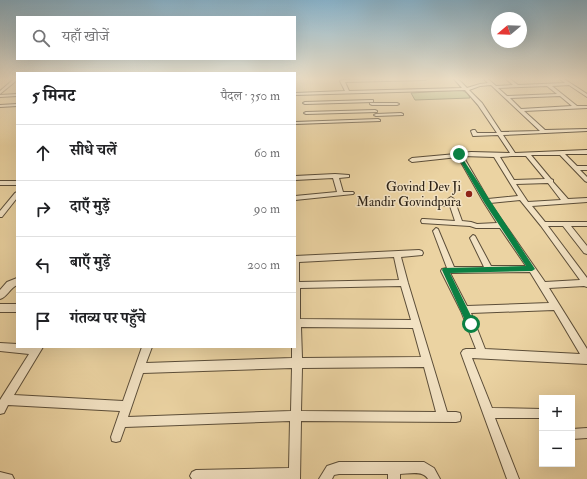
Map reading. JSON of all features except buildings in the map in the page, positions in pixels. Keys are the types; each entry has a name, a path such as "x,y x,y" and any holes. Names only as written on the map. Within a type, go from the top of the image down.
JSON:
{"street":[{"path":"478,101 514,155"},
{"path":"512,101 544,132"},
{"path":"569,101 578,108"},
{"path":"308,123 305,103 396,104"},
{"path":"371,103 377,118"},
{"path":"0,106 16,105"},
{"path":"521,110 587,107"},
{"path":"306,113 377,118"},
{"path":"296,123 377,118 401,114"},
{"path":"498,131 539,127 587,126"},
{"path":"581,130 587,135"},
{"path":"498,131 544,132 587,130"},
{"path":"412,160 459,154 528,155 587,152"},
{"path":"459,154 486,201 543,285 587,358"},
{"path":"562,154 587,180"},
{"path":"496,155 525,201 587,283"},
{"path":"528,155 566,201"},
{"path":"575,168 587,168"},
{"path":"335,176 341,194"},
{"path":"296,178 347,176"},
{"path":"512,182 551,181"},
{"path":"0,183 16,183"},
{"path":"296,198 351,193"},
{"path":"0,215 16,195"},
{"path":"486,201 587,200"},
{"path":"418,204 452,202 459,223"},
{"path":"0,204 10,203"},
{"path":"424,221 459,223 476,226 503,225"},
{"path":"543,224 587,224"},
{"path":"566,224 587,251"},
{"path":"436,231 452,270"},
{"path":"473,238 489,270"},
{"path":"296,259 419,253"},
{"path":"397,254 443,417"},
{"path":"482,353 465,310 445,270 532,269"},
{"path":"0,296 10,284 16,281"},
{"path":"296,285 404,283"},
{"path":"543,285 587,283"},
{"path":"465,310 556,306"},
{"path":"0,308 16,308"},
{"path":"196,476 294,477 296,416 296,323 416,324"},
{"path":"0,347 16,347"},
{"path":"3,404 37,348"},
{"path":"116,437 147,348"},
{"path":"513,479 466,353 587,358"},
{"path":"139,368 296,363 427,362"},
{"path":"3,404 126,406"},
{"path":"489,413 539,413"},
{"path":"121,422 296,416 456,417"},
{"path":"575,434 587,433"},
{"path":"325,479 331,470 339,468 394,474 424,468 430,472 434,479"},
{"path":"0,478 8,479"}],"place":[{"name":"Govind Dev Ji Mandir Govindpura","path":"469,194"}],"route":[{"path":"459,154 486,201 532,269 445,270 471,324"}]}
